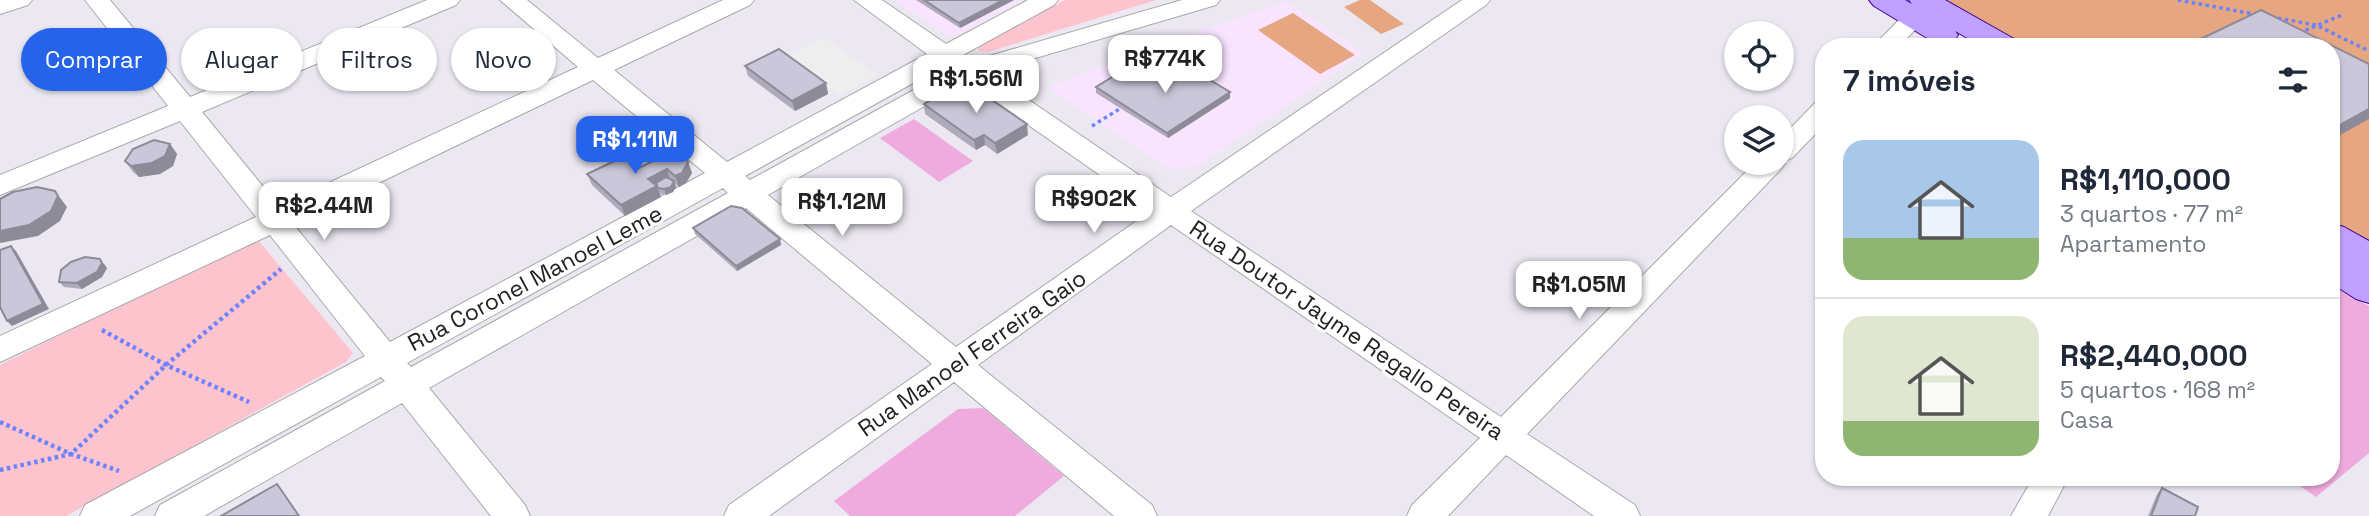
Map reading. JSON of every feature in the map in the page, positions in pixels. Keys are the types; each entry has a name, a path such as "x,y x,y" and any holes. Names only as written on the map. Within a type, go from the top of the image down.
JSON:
{"main road":[{"path":"1884,0 1922,7 1987,38"},
{"path":"1922,7 1955,38"},
{"path":"2340,241 2369,258"},
{"path":"2340,271 2369,289"}],"street":[{"path":"0,7 20,0"},
{"path":"97,0 272,220 408,383 512,516"},
{"path":"0,186 448,0"},
{"path":"512,0 1139,516"},
{"path":"0,349 742,0"},
{"name":"Rua Doutor Jayme Regallo Pereira","path":"866,0 1171,211 1622,516"},
{"name":"Rua Coronel Manoel Leme","path":"173,516 408,383 736,185 958,62 1046,0"},
{"path":"958,62 1208,0"},
{"name":"Rua Manoel Ferreira Gaio","path":"742,516 1171,211 1478,0"},
{"path":"1893,38 1922,7"},
{"path":"1794,140 1815,118"},
{"path":"1425,516 1759,175"},
{"name":"Rua Coronel Manoel Leme","path":"98,516 386,357 736,185"},
{"path":"2029,516 2046,486"}],"path":[{"path":"2178,0 2316,25 2369,51"},
{"path":"2291,37 2342,15"},
{"path":"1092,127 1121,108"},
{"path":"0,470 71,454 166,365 282,268"},
{"path":"98,328 166,365 250,402"},
{"path":"0,422 71,454 123,473"}],"shaded area":[{"path":"894,0 1023,0 957,35 947,35"},
{"path":"1065,0 1156,0 988,52 979,51 978,48 985,42"},
{"path":"1360,0 1370,0 1404,24 1381,34 1344,7"},
{"path":"1946,0 2369,0 2369,242 2340,225 2340,38 2012,38"},
{"path":"1287,1 1364,53 1198,166 1184,170 1166,167 1052,91 1052,85"},
{"path":"1293,13 1355,55 1320,74 1258,30"},
{"path":"824,37 877,75 839,95 786,57"},
{"path":"914,119 973,161 939,182 880,138"},
{"path":"259,241 353,353 346,362 66,516 0,516 0,365 239,246"},
{"path":"2340,289 2369,306 2369,453 2340,477"},
{"path":"983,408 1064,476 1015,516 850,516 834,501 958,409"},
{"path":"2300,486 2329,486 2316,497"}],"building":[{"path":"924,0 1003,0 959,23"},
{"path":"2261,10 2317,38 2203,38"},
{"path":"779,49 826,83 792,101 745,66"},
{"path":"2340,50 2369,64 2369,109 2340,125"},
{"path":"1183,64 1230,92 1167,133 1096,87 1122,71 1136,80 1158,66 1169,72"},
{"path":"946,91 979,91 1027,124 995,143 984,135 974,140 924,104"},
{"path":"154,140 170,144 165,156 152,163 131,166 125,161 133,149"},
{"path":"675,150 688,162 682,173 675,176 667,169 648,179 657,186 621,205 587,174 625,156 639,168"},
{"path":"666,177 674,181 671,187 658,188 656,183"},
{"path":"37,187 55,191 58,196 51,211 29,225 0,231 0,199 13,192"},
{"path":"731,206 742,208 780,239 736,266 693,228"},
{"path":"11,246 43,304 7,321 0,307 0,250"},
{"path":"85,257 100,259 102,263 97,272 77,283 59,282 61,270 71,262"},
{"path":"277,484 299,516 221,516"},
{"path":"2162,488 2198,507 2195,516 2151,516"}]}
